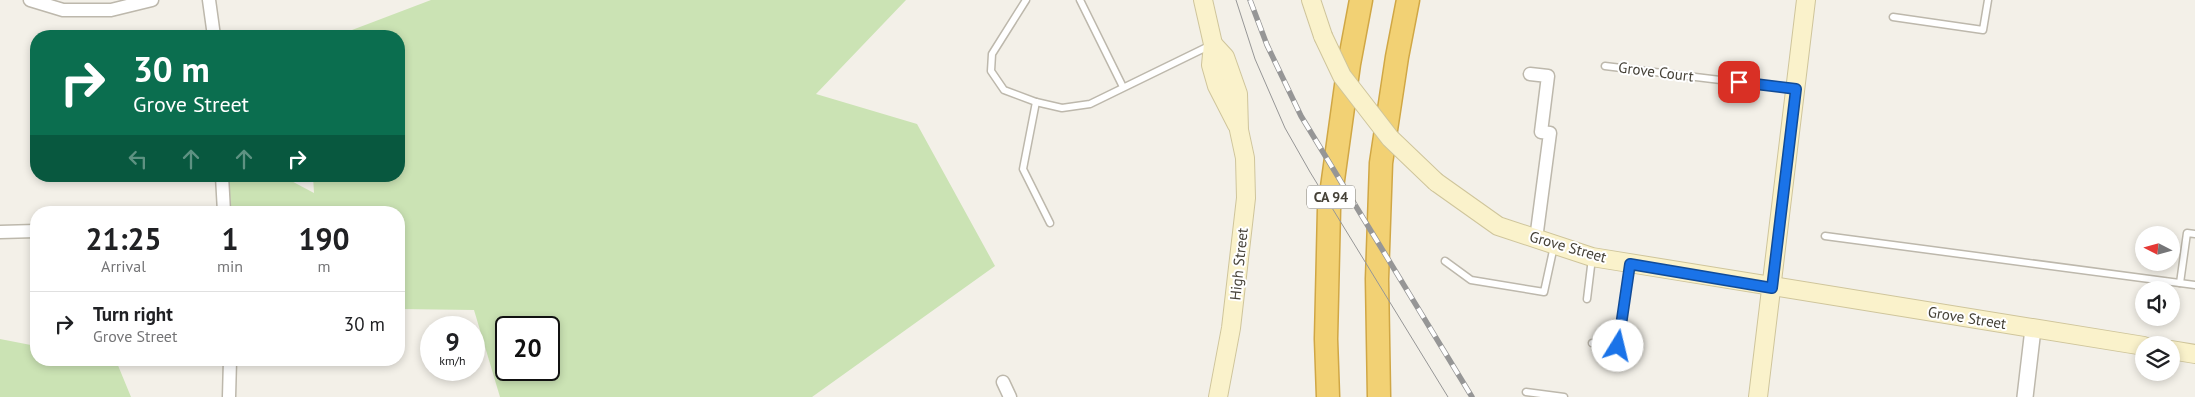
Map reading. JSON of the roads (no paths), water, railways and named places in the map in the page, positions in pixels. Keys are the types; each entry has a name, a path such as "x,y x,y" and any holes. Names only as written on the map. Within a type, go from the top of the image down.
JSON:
{"highway":[{"name":"CA 94","path":"1328,397 1326,339 1329,209 1349,64 1361,0"},
{"path":"1379,397 1377,280 1381,163 1397,57 1408,0"}],"main road":[{"name":"High Street","path":"1203,0 1214,44 1225,57 1238,94 1239,130 1245,158 1246,198 1231,328 1218,397"},
{"name":"Grove Street","path":"1311,0 1323,36 1342,76 1390,138 1436,182 1498,226 1592,257 1772,288 2135,345"},
{"path":"1758,397 1806,0"},
{"path":"2180,352 2195,354"}],"street":[{"path":"30,0 63,10 111,10 152,0"},
{"path":"209,0 213,30"},
{"path":"1530,74 1548,76 1542,132 1550,133 1536,238"},
{"path":"222,182 224,206"},
{"path":"0,232 30,231"},
{"path":"2025,397 2033,329"},
{"path":"230,366 231,397"},
{"path":"1003,382 1010,397"}],"lane":[{"path":"1026,0 992,54 991,71 1004,90 1036,102 1062,108 1090,104 1214,44"},
{"path":"1080,0 1123,87"},
{"path":"1893,17 1983,30 1988,0"},
{"name":"Grove Court","path":"1605,66 1796,89"},
{"path":"1036,102 1023,169 1050,223"},
{"path":"2195,234 2187,233 2180,283 2195,284"},
{"path":"1825,236 2165,281"},
{"path":"1445,262 1471,280 1544,292 1554,244"},
{"path":"1587,299 1592,257"},
{"path":"1592,343 1618,346 1630,264"},
{"path":"1526,392 1564,397"}],"tram line":[{"path":"1236,0 1255,59 1285,128 1448,397"}],"railway":[{"path":"1250,0 1267,45 1301,116 1472,397"}]}
